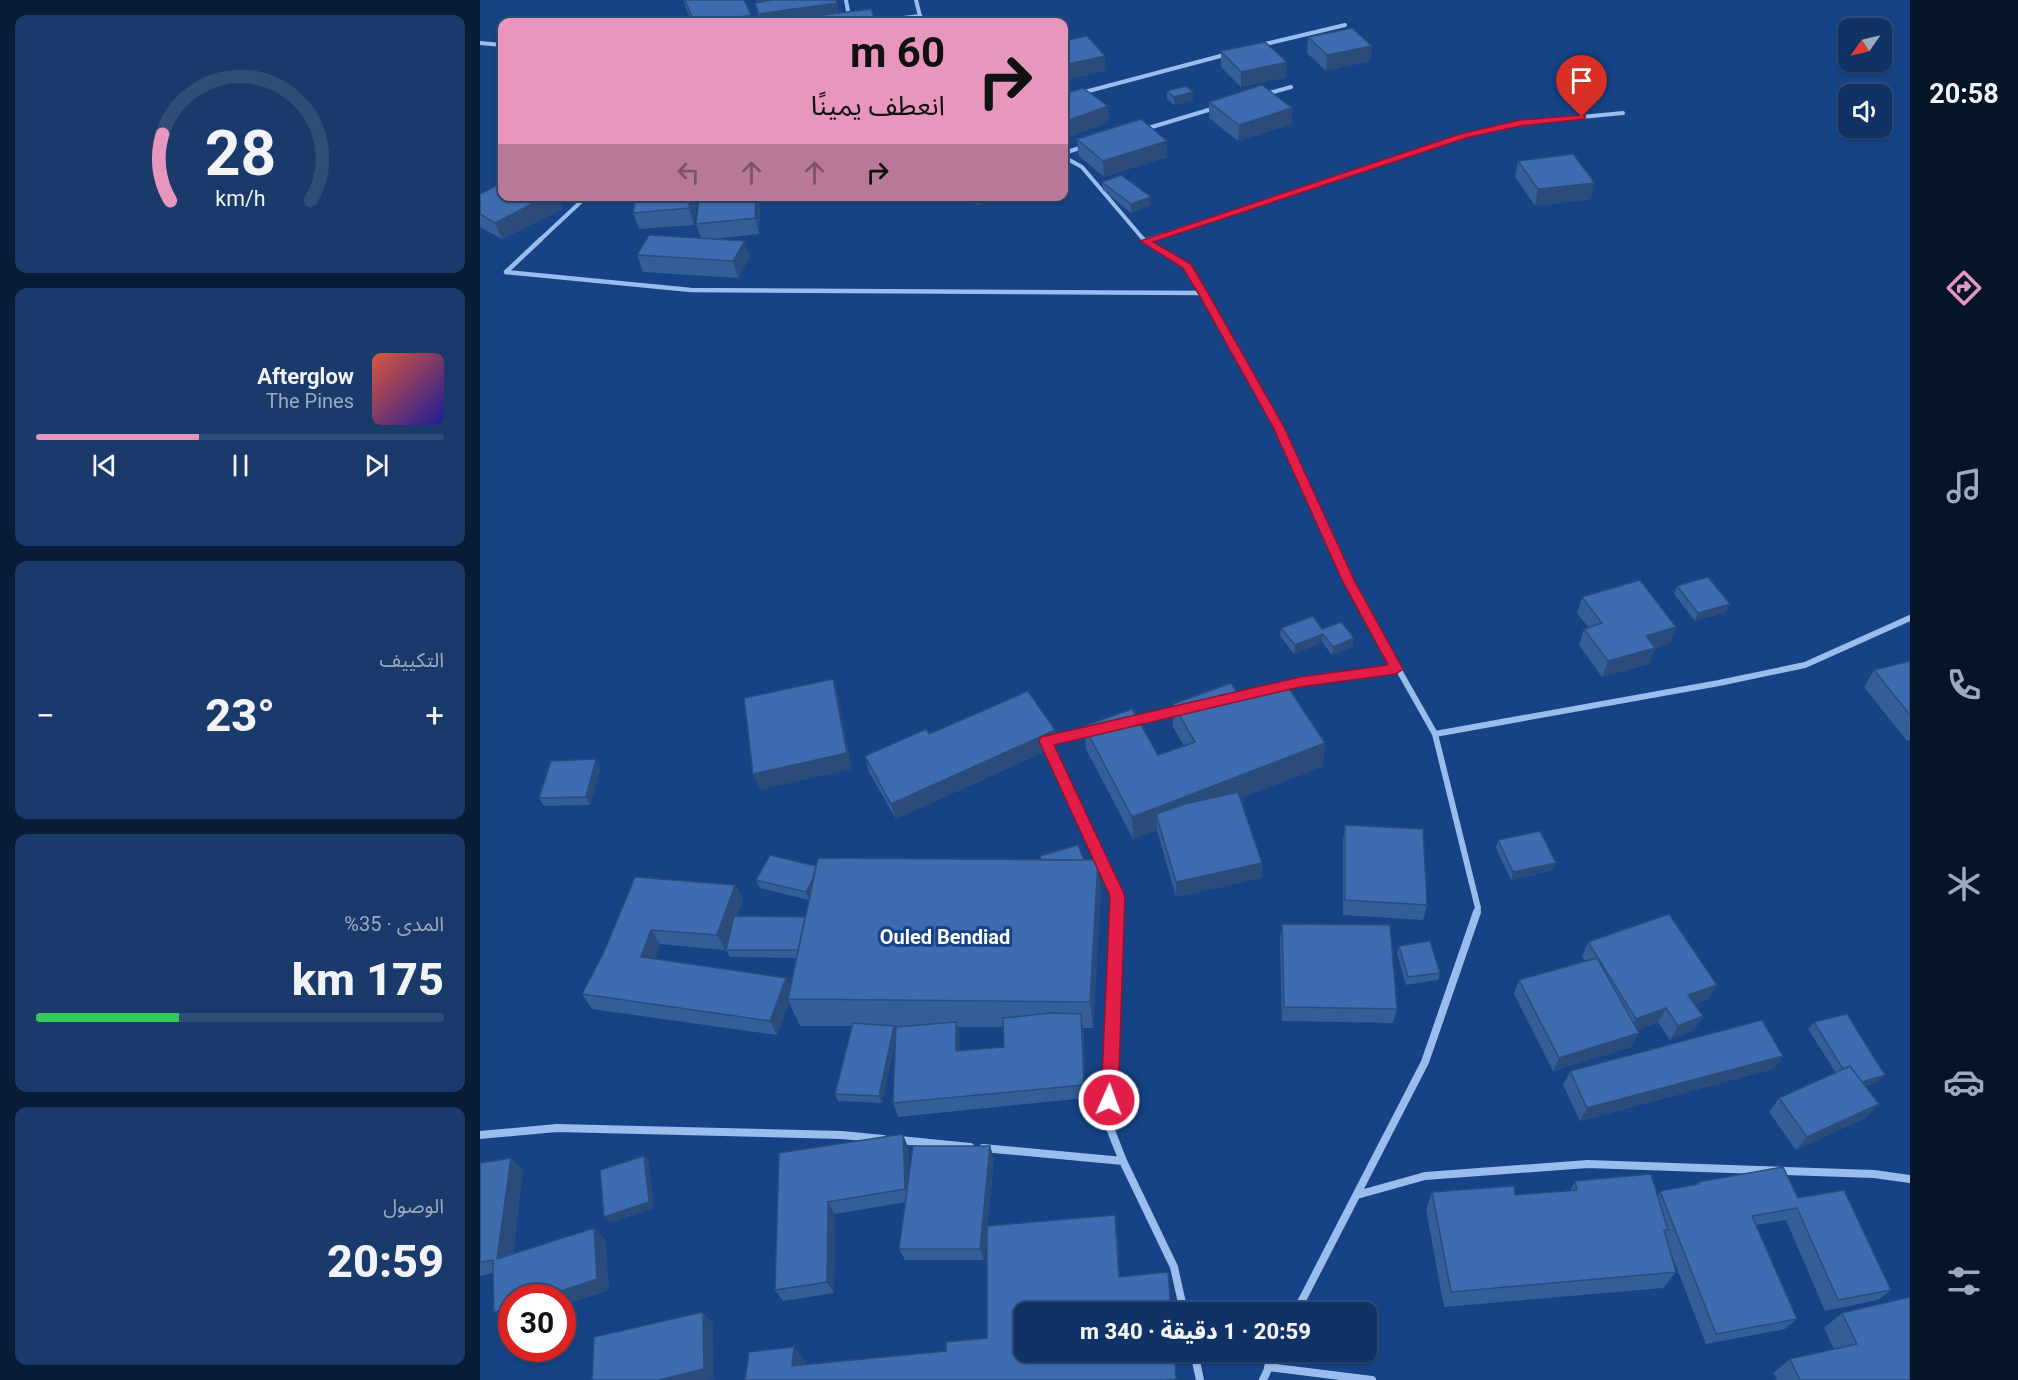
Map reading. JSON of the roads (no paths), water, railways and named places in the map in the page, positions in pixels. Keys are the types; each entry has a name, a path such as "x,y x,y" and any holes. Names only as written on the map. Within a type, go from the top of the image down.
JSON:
{"street":[{"path":"846,0 849,18"},
{"path":"903,18 920,16 916,0"},
{"path":"1260,46 1345,24"},
{"path":"480,43 498,45"},
{"path":"1074,96 1238,51"},
{"path":"1258,96 1291,87"},
{"path":"1138,130 1225,105"},
{"path":"1145,241 1464,136 1520,123 1623,113"},
{"path":"1068,153 1095,143"},
{"path":"1068,158 1082,167 1145,241 1187,266 1278,427 1348,580 1396,669 1435,734 1478,908 1425,1062 1301,1302"},
{"path":"582,201 506,272 691,290 1203,293"},
{"path":"1435,734 1719,683 1805,665 1910,618"},
{"path":"1231,698 1300,682 1396,669"},
{"path":"1127,722 1185,709"},
{"path":"1104,728 1046,741 1117,896 1108,1123 1123,1161 1174,1267 1182,1302"},
{"path":"480,1135 557,1128 842,1135 1123,1161"},
{"path":"1357,1195 1425,1176 1588,1164 1874,1174 1910,1179"},
{"path":"1196,1362 1200,1380"},
{"path":"1263,1380 1271,1362"},
{"path":"1268,1367 1372,1380"}],"district":[{"name":"Ouled Bendiad","path":"945,937"}]}
